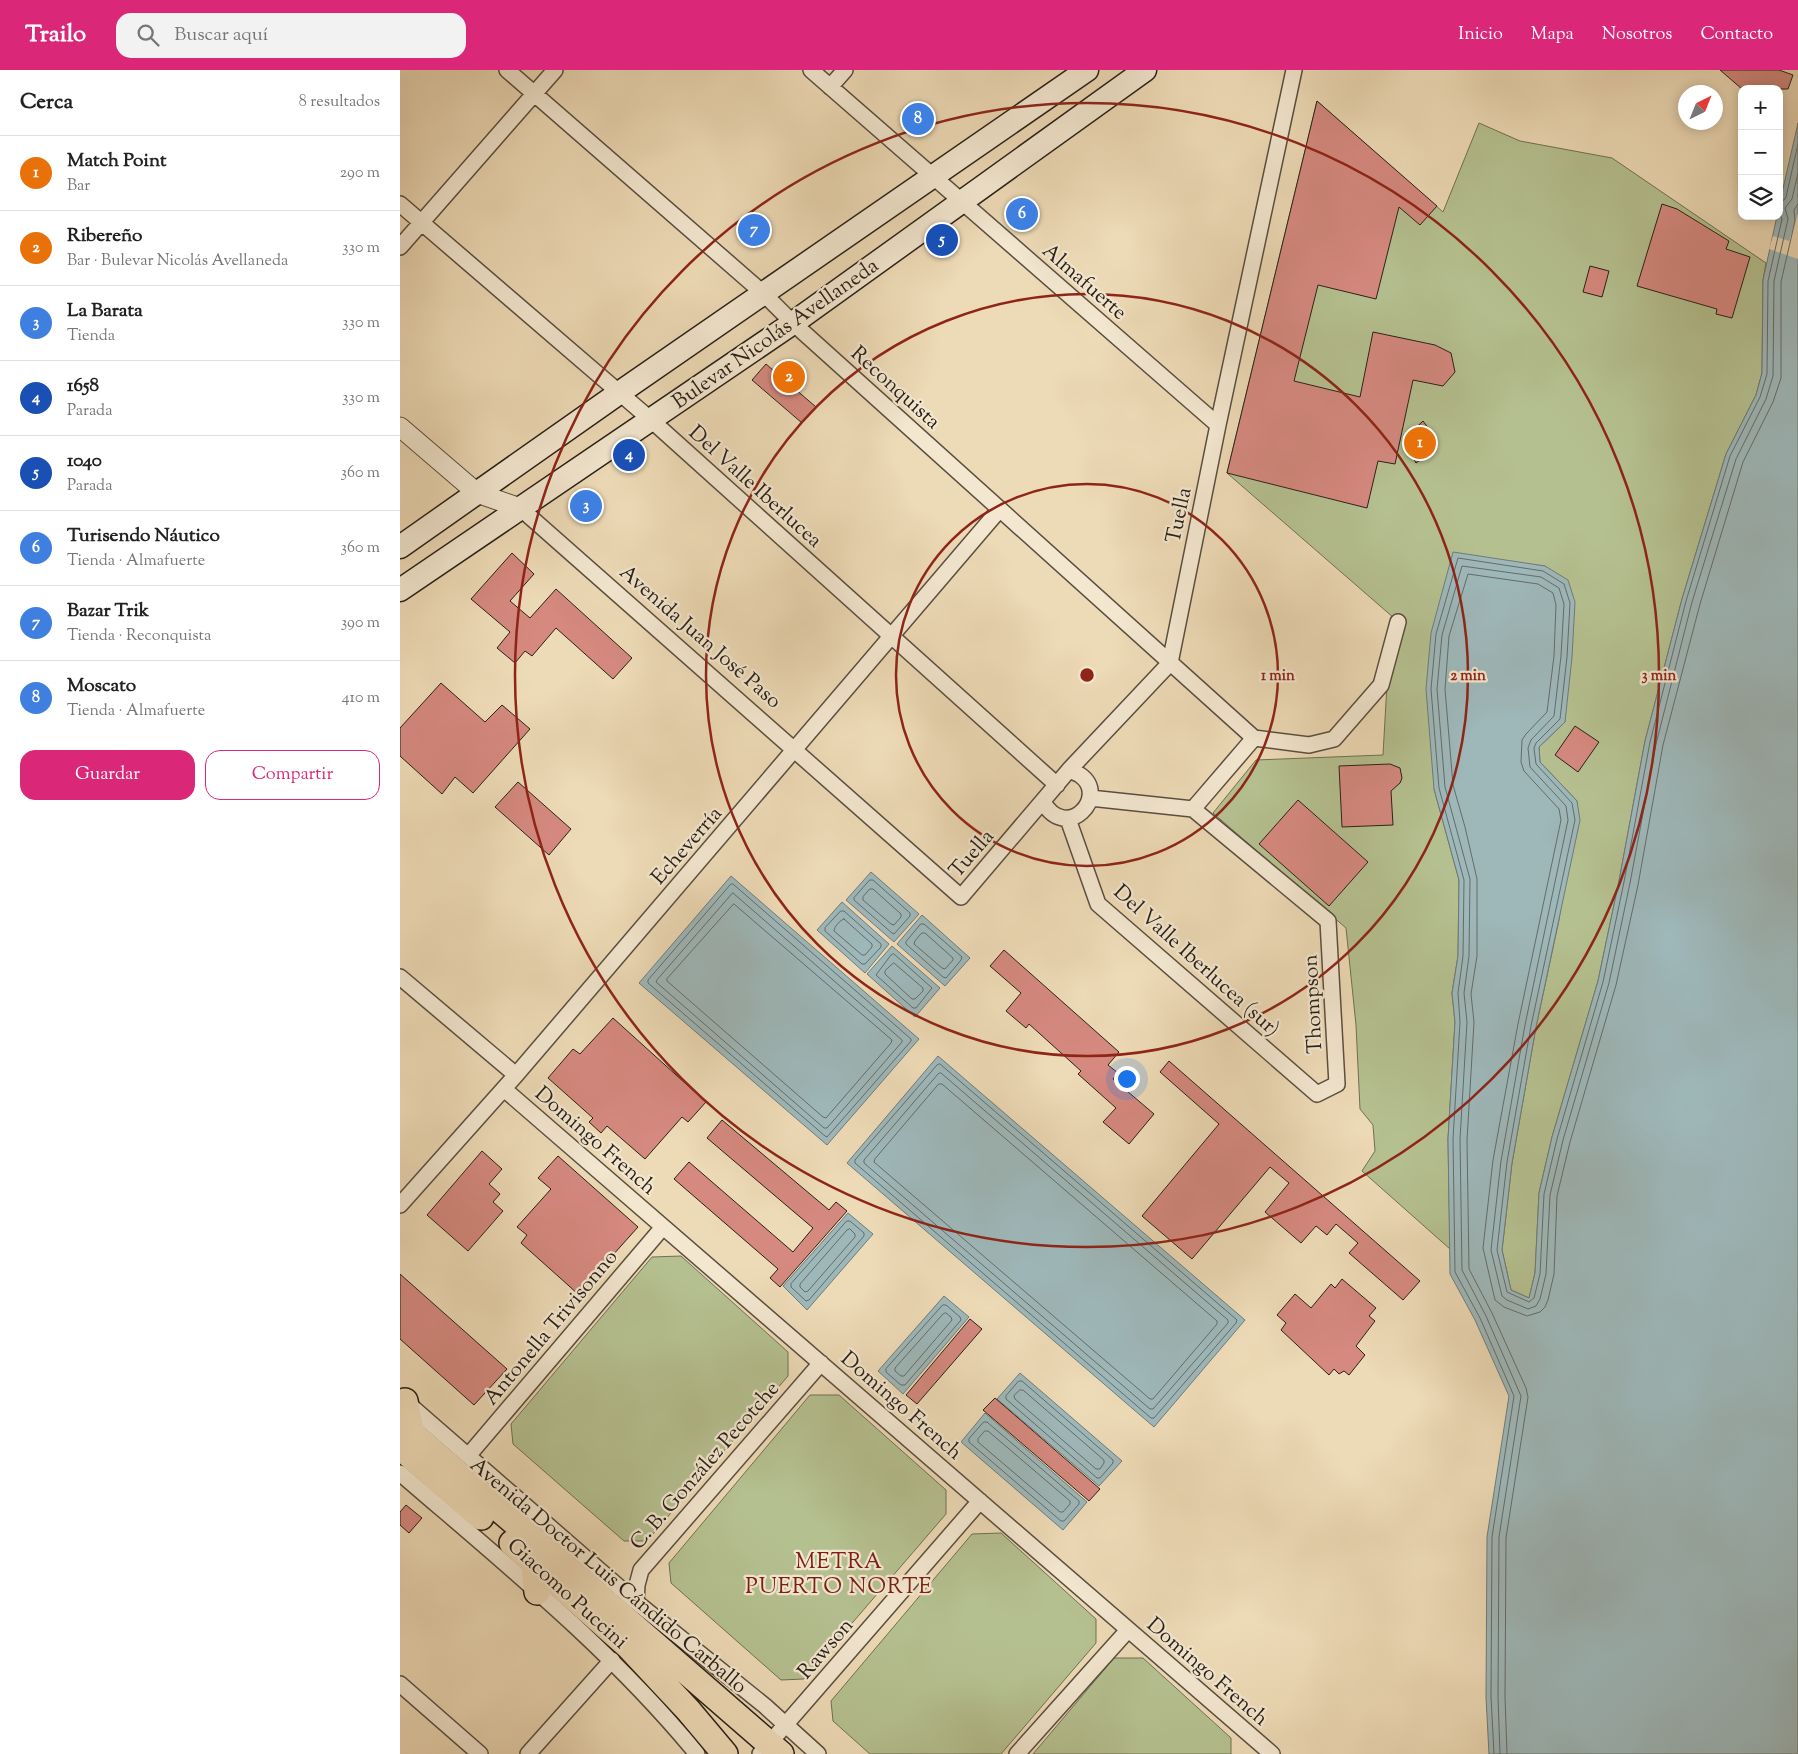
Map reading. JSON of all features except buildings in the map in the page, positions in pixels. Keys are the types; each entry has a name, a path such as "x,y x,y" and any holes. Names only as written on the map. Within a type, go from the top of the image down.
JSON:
{"main road":[{"name":"Bulevar Nicolás Avellaneda","path":"400,547 619,393 1087,70"},
{"name":"Bulevar Nicolás Avellaneda","path":"400,590 793,323 1145,70"},
{"name":"Avenida Doctor Luis Cándido Carballo","path":"403,1420 533,1561 629,1647 688,1710 725,1754"},
{"name":"Avenida Doctor Luis Cándido Carballo","path":"403,1420 644,1634 770,1751"},
{"path":"533,1561 537,1592"},
{"path":"636,1602 644,1634"}],"street":[{"name":"Reconquista","path":"507,70 764,293 793,323 1254,738"},
{"path":"400,246 555,70"},
{"name":"Almafuerte","path":"811,70 1218,425"},
{"path":"830,87 844,70"},
{"name":"Tuella","path":"962,897 1069,770 1170,663 1218,425 1294,70"},
{"name":"Del Valle Iberlucea","path":"400,204 650,419 1057,785"},
{"name":"Avenida Juan José Paso","path":"400,426 476,493 520,508 962,897"},
{"name":"Echeverría","path":"402,1198 504,1089 1000,509"},
{"path":"1090,798 1193,808 1254,738 1309,745 1334,739 1381,685 1398,622"},
{"path":"1043,802 1048,811 1058,817 1068,818 1083,812 1090,798 1088,785 1081,775 1069,770"},
{"name":"Thompson","path":"1193,808 1328,921 1337,1084"},
{"name":"Del Valle Iberlucea (sur)","path":"1068,818 1098,904 1317,1094 1337,1084"},
{"name":"Domingo French","path":"400,977 516,1075"},
{"name":"Domingo French","path":"504,1089 1128,1630 1264,1752"},
{"name":"Antonella Trivisonno","path":"468,1456 663,1227"},
{"name":"C. B. González Pecotche","path":"636,1602 641,1570 821,1363"},
{"name":"Avenida Doctor Luis Cándido Carballo","path":"403,1420 468,1456 636,1602 786,1725 818,1754"},
{"name":"Giacomo Puccini","path":"400,1473 612,1660 697,1754"},
{"name":"Rawson","path":"770,1751 786,1725 980,1501"},
{"path":"1017,1754 1128,1630"},
{"path":"528,1754 612,1660"},
{"path":"400,1684 480,1754"}],"green space":[{"path":"1317,101 1443,212 1479,123 1520,141 1612,158 1766,263 1763,280 1762,373 1756,395 1726,454 1682,599 1645,741 1598,981 1552,1137 1539,1193 1535,1273 1529,1298 1511,1290 1502,1250 1512,1163 1536,1027 1559,920 1577,801 1540,762 1539,747 1565,722 1545,566 1516,563 1434,789 1459,880 1458,956 1452,993 1455,1022 1448,1139 1450,1249 1362,1171 1375,1151 1373,1125 1360,1109 1356,1025 1346,928 1213,813 1256,760 1383,755 1387,684 1402,625 1227,473"},
{"path":"681,1256 788,1352 788,1376 647,1541 624,1541 513,1444 511,1424 652,1257"},
{"path":"810,1395 839,1395 946,1490 946,1514 804,1679 781,1680 671,1583 669,1563"},
{"path":"1001,1533 1096,1619 1096,1643 1001,1754 870,1754 833,1721 831,1701 972,1534"},
{"path":"1114,1658 1143,1658 1231,1738 1231,1754 1033,1754"}],"water":[{"path":"1798,123 1798,1754 1489,1754 1486,1697 1487,1537 1509,1396 1475,1320 1450,1274 1448,1139 1455,1022 1452,993 1458,956 1459,880 1434,789 1426,689 1431,633 1453,552 1545,566 1568,580 1575,602 1572,657 1565,722 1539,747 1540,762 1577,801 1580,820 1536,1027 1512,1163 1502,1250 1511,1290 1529,1298 1535,1273 1539,1193 1552,1137 1598,981 1645,741 1682,599 1726,454 1756,395 1762,373 1763,280 1776,220 1783,220 1783,189"},
{"path":"871,872 919,914 894,942 846,900"},
{"path":"731,876 919,1039 827,1145 639,983"},
{"path":"842,902 889,944 865,973 817,930"},
{"path":"922,915 970,958 945,986 897,944"},
{"path":"892,946 940,988 915,1017 867,974"},
{"path":"938,1056 1245,1320 1154,1427 847,1163"},
{"path":"848,1213 873,1234 807,1310 783,1286"},
{"path":"944,1296 969,1317 903,1394 878,1371"},
{"path":"1020,1373 1122,1461 1099,1486 997,1399"},
{"path":"985,1413 1087,1502 1063,1530 961,1442"}],"pier":[{"path":"1798,214 1798,259 1769,249 1773,236 1789,241"}],"place":[{"name":"Moscato","path":"918,119"},
{"name":"Turisendo Náutico","path":"1022,214"},
{"name":"Bazar Trik","path":"754,230"},
{"name":"1040","path":"942,240"},
{"name":"Ribereño","path":"789,377"},
{"name":"Match Point","path":"1420,443"},
{"name":"1658","path":"629,455"},
{"name":"La Barata","path":"586,506"}],"district":[{"name":"METRA PUERTO NORTE","path":"839,1572"}]}
